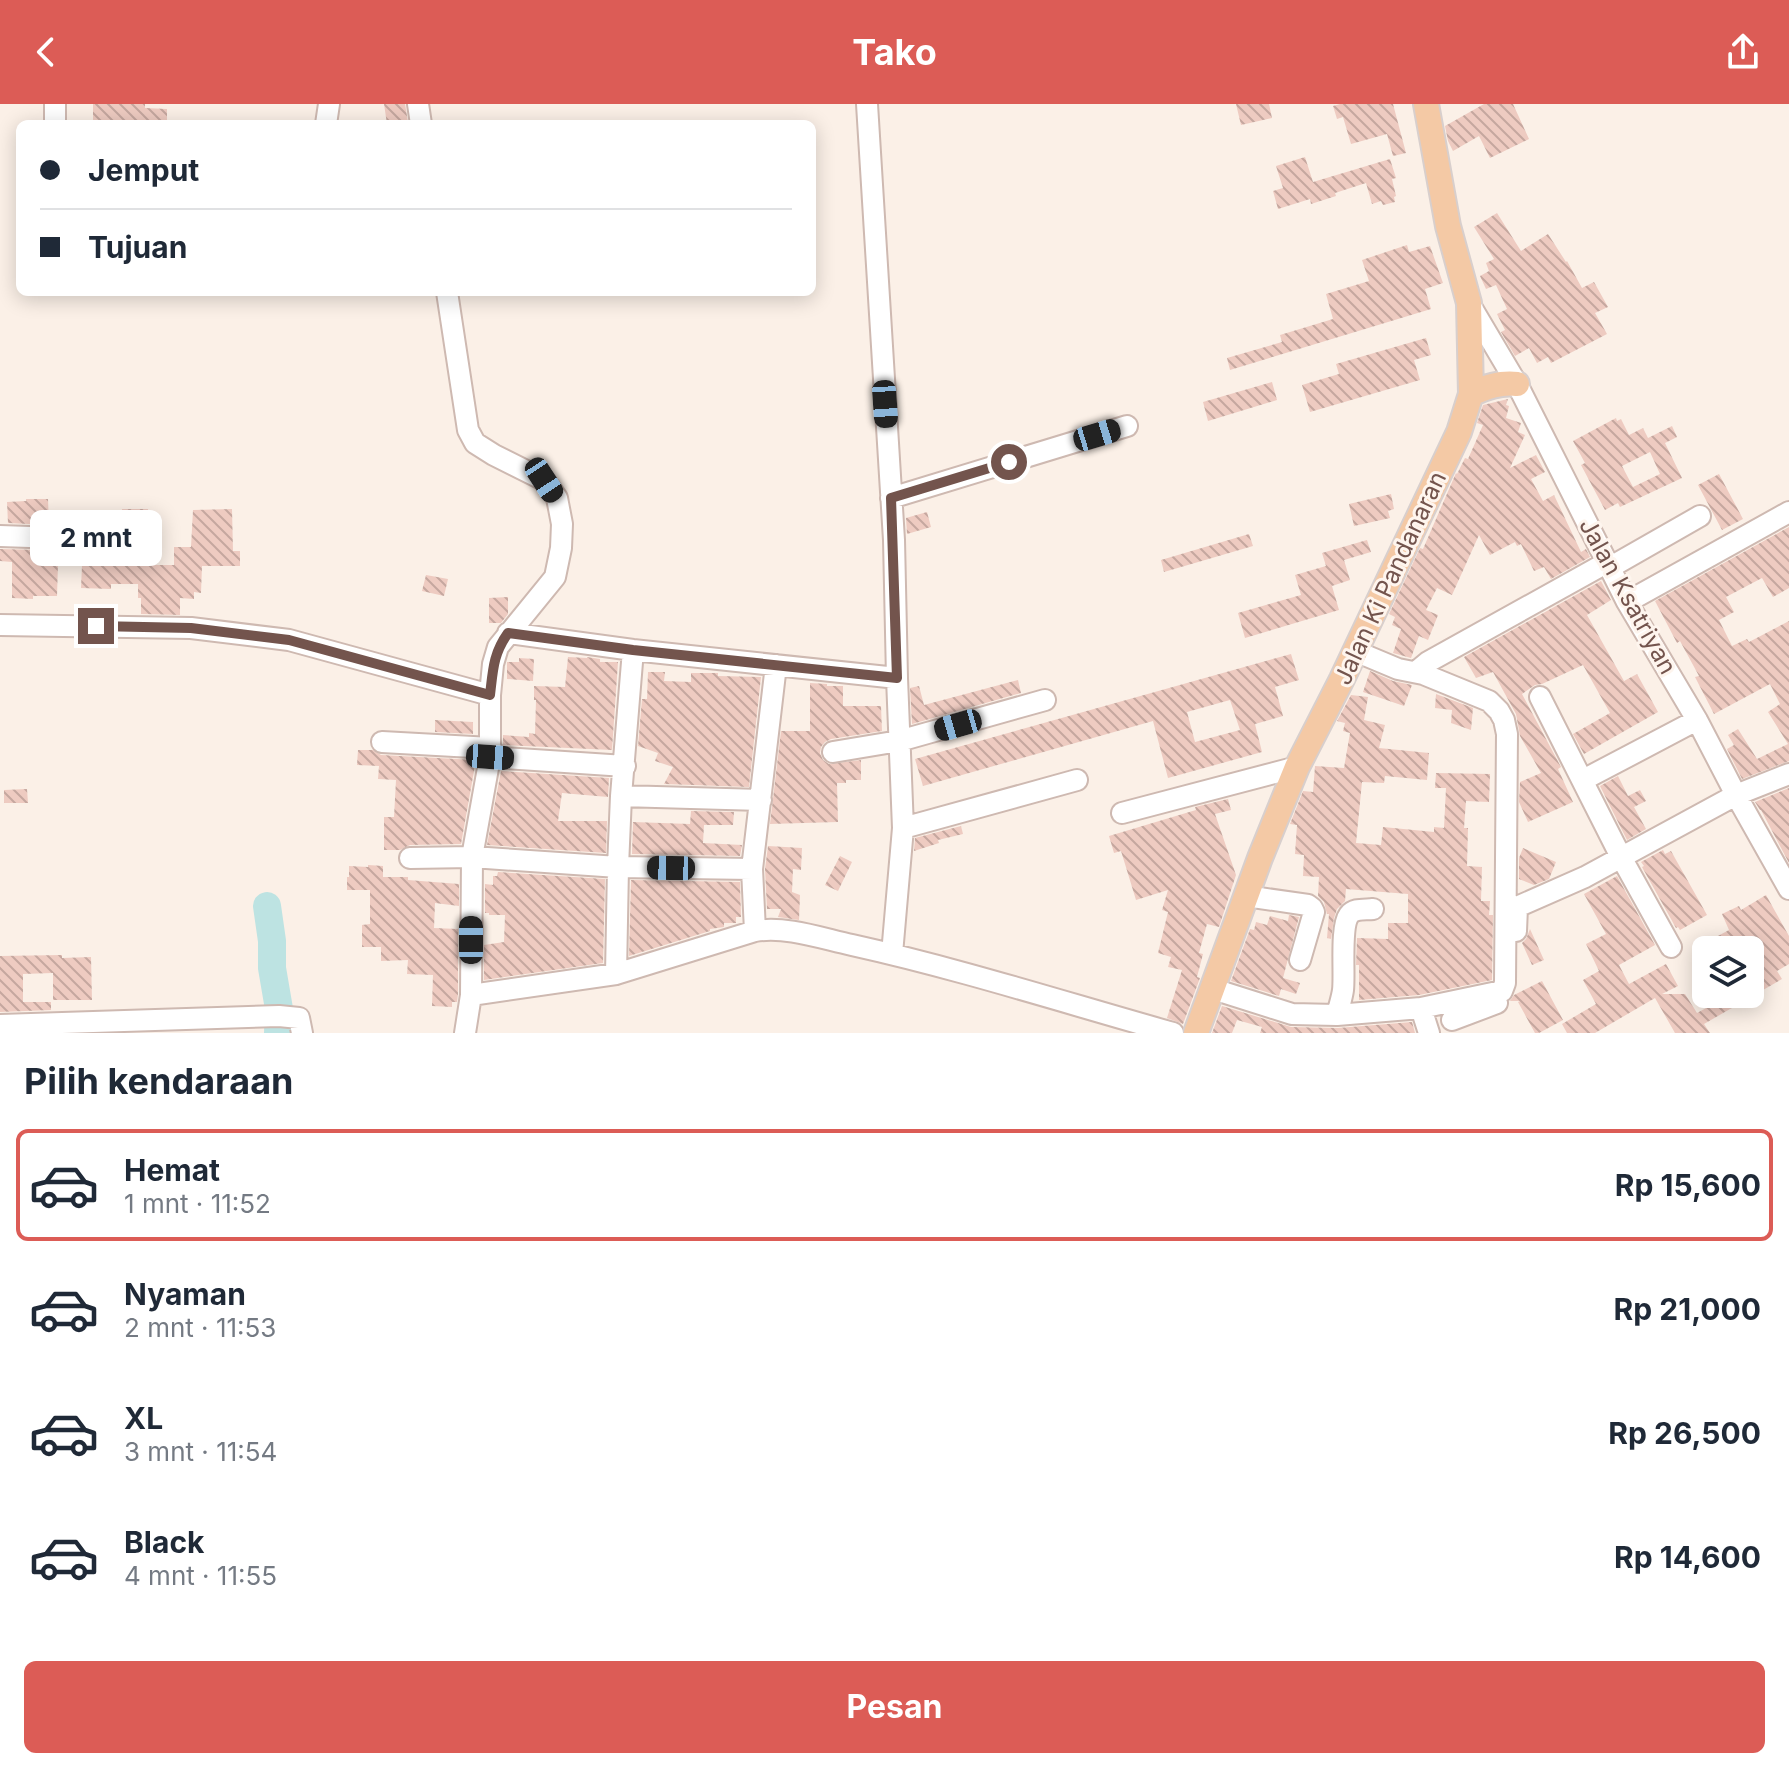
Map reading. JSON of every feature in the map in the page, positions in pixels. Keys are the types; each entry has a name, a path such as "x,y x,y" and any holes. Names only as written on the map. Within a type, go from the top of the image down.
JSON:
{"main road":[{"name":"Jalan Ki Pandanaran","path":"1196,1033 1297,767 1459,432 1471,394 1469,303 1448,226 1426,104"},
{"path":"1471,394 1494,385 1517,384"}],"street":[{"path":"867,104 891,498 903,828 892,954"},
{"path":"448,296 468,430 475,443 544,480 557,498 562,524 555,577 498,647 493,664 490,752 472,857 471,995 465,1033"},
{"name":"Jalan Ksatriyan","path":"1469,303 1517,384 1627,602 1697,720 1789,889"},
{"path":"891,498 1127,426"},
{"path":"1627,602 1789,513"},
{"path":"1416,672 1428,662 1700,516"},
{"path":"0,536 118,540"},
{"path":"0,625 191,628 298,643 490,695"},
{"path":"508,633 633,650 897,678"},
{"path":"616,974 621,796 633,650"},
{"path":"1213,989 1292,1014 1337,1015 1421,1008 1502,991 1505,983 1507,734 1504,720 1489,701 1355,651"},
{"path":"755,931 752,869 776,665"},
{"path":"1540,697 1621,857 1671,947"},
{"path":"833,752 899,741 1045,700"},
{"path":"1583,780 1697,720"},
{"path":"382,742 625,766"},
{"path":"1122,813 1297,767"},
{"path":"1452,1020 1514,997 1517,907 1585,877 1736,795 1789,774"},
{"path":"903,828 1077,780"},
{"path":"621,796 761,800"},
{"path":"410,858 472,857 618,867 752,869"},
{"path":"1246,896 1312,908 1314,912 1300,960"},
{"path":"1337,1015 1343,991 1344,943 1349,915 1355,911 1373,909"},
{"path":"471,995 616,974 755,931 780,929 892,954 1173,1033"},
{"path":"1421,1008 1429,1033"},
{"path":"0,1025 279,1016 299,1018 302,1033"}],"building":[{"path":"93,104 145,104 145,108 167,109 167,120 93,120"},
{"path":"384,104 405,104 408,120 386,120"},
{"path":"1236,104 1269,104 1272,118 1241,125"},
{"path":"1393,104 1406,153 1393,156 1387,134 1351,144 1343,117 1337,119 1333,106"},
{"path":"1484,104 1513,104 1529,139 1490,158 1479,136 1453,151 1445,126"},
{"path":"1305,157 1313,182 1390,159 1396,178 1392,179 1395,202 1372,204 1366,183 1311,204 1310,199 1278,209 1273,191 1283,188 1276,166"},
{"path":"1497,213 1521,251 1548,234 1582,288 1594,282 1608,307 1595,313 1607,334 1551,363 1548,357 1537,363 1529,348 1515,356 1501,332 1505,330 1497,314 1507,309 1496,285 1486,289 1480,276 1489,271 1486,263 1494,259 1474,227"},
{"path":"1407,245 1409,252 1430,246 1443,283 1425,289 1431,309 1230,370 1227,358 1282,342 1280,335 1333,319 1326,294 1369,281 1362,260"},
{"path":"1426,338 1431,355 1414,360 1420,380 1310,412 1302,385 1339,374 1336,364"},
{"path":"1272,382 1277,400 1208,421 1203,402"},
{"path":"1508,399 1506,418 1521,423 1518,432 1525,435 1510,468 1536,455 1545,472 1531,479 1543,501 1554,495 1581,552 1586,549 1590,557 1551,579 1544,567 1534,571 1521,544 1517,546 1515,542 1490,555 1479,535 1452,595 1437,588 1426,610 1438,615 1428,640 1419,636 1411,658 1393,653 1401,629 1392,625 1395,617 1389,614 1420,548 1423,549 1456,473 1465,458 1468,459 1483,425 1477,423 1483,405"},
{"path":"1616,418 1617,421 1621,419 1629,435 1643,428 1648,438 1672,426 1677,437 1665,443 1682,478 1620,507 1618,503 1605,510 1581,465 1585,463 1573,441","holes":["1650,452 1660,474 1633,487 1622,466"]},
{"path":"1719,474 1743,519 1722,530 1698,485"},
{"path":"1391,494 1394,509 1388,511 1390,518 1354,526 1349,504"},
{"path":"48,499 49,525 8,523 7,502"},
{"path":"122,509 148,509 149,565 174,565 174,547 191,547 193,510 232,509 233,551 240,551 240,566 202,566 201,593 194,592 194,599 180,598 180,615 141,614 138,584 111,584 111,589 81,588 82,565 58,564 57,596 12,598 12,562 0,561 0,549 123,552 131,540 129,533 122,528"},
{"path":"927,512 931,527 907,534 906,518"},
{"path":"1789,527 1789,588 1773,597 1762,578 1726,597 1734,612 1719,620 1732,646 1747,639 1749,642 1789,621 1789,761 1742,779 1727,749 1734,745 1728,735 1738,729 1757,759 1788,744 1768,712 1780,704 1770,684 1714,714 1695,677 1699,676 1655,601"},
{"path":"1249,534 1253,546 1164,572 1161,560"},
{"path":"1367,540 1371,552 1344,560 1350,580 1332,586 1339,610 1245,638 1238,613 1301,595 1295,575 1326,566 1322,553"},
{"path":"426,575 448,579 444,596 422,591"},
{"path":"1601,581 1611,600 1587,615 1624,681 1637,674 1658,712 1584,754 1573,734 1610,713 1583,665 1535,685 1522,694 1561,767 1558,769 1573,802 1528,822 1519,802 1520,782 1541,773 1520,736 1516,714 1493,672 1476,678 1464,657"},
{"path":"508,597 508,614 501,623 489,623 489,598"},
{"path":"1291,654 1299,680 1275,687 1283,716 1255,724 1262,752 1168,778 1153,721 923,786 915,759","holes":["1230,700 1240,730 1195,742 1187,712"]},
{"path":"568,657 618,662 612,750 503,745 503,735 529,737 529,733 535,734 534,686 565,687"},
{"path":"519,658 534,659 533,681 507,679 507,662 519,662"},
{"path":"1370,671 1412,685 1404,706 1363,692"},
{"path":"648,672 665,672 664,681 691,682 691,673 761,677 749,787 664,784 673,767 655,761 658,753 638,746 642,699 647,699"},
{"path":"1018,680 1021,693 912,724 910,688 919,686 924,705"},
{"path":"810,683 843,686 843,706 881,706 882,731 831,739 821,747 823,760 829,764 861,760 861,780 837,783 838,822 770,824 781,731 810,731"},
{"path":"1436,694 1473,708 1471,730 1451,723 1452,710 1435,708"},
{"path":"1351,695 1368,697 1364,720 1385,725 1379,748 1429,753 1427,780 1385,776 1384,783 1362,782 1356,843 1381,845 1383,827 1434,832 1434,827 1444,828 1446,788 1435,788 1436,773 1490,774 1489,802 1466,801 1464,828 1468,828 1467,866 1482,867 1481,901 1490,901 1489,915 1493,915 1492,980 1419,995 1359,1000 1357,938 1388,939 1388,923 1408,923 1408,894 1346,889 1345,901 1334,918 1331,939 1327,938 1329,914 1318,896 1319,877 1303,876 1304,855 1295,854 1297,825 1290,824 1303,791 1313,792 1315,766 1344,768 1350,733 1343,731 1345,723 1337,721"},
{"path":"435,720 473,722 473,734 435,732"},
{"path":"358,750 373,750 381,755 476,760 461,844 410,845 400,850 384,850 384,817 394,817 396,780 378,779 379,766 357,765"},
{"path":"501,771 609,778 608,797 562,793 558,821 607,821 606,853 487,845"},
{"path":"1618,776 1628,796 1640,790 1646,801 1634,807 1646,829 1627,840 1600,786"},
{"path":"1789,788 1789,863 1755,802"},
{"path":"27,789 28,803 4,803 4,790"},
{"path":"1228,799 1231,810 1215,814 1236,875 1219,927 1207,924 1199,953 1203,954 1197,977 1200,978 1183,1024 1167,1018 1182,970 1168,967 1171,957 1158,953 1168,912 1162,910 1168,890 1136,900 1121,851 1114,853 1109,836"},
{"path":"691,811 734,812 733,825 704,825 703,843 742,845 740,856 632,854 633,822 690,824"},
{"path":"961,826 963,834 938,840 939,843 914,851 915,838"},
{"path":"768,846 802,848 801,870 793,869 792,892 800,895 799,920 778,917 781,909 767,909 765,869"},
{"path":"1523,848 1556,862 1549,879 1534,885 1519,879 1519,858"},
{"path":"1663,850 1665,854 1671,851 1707,915 1680,930 1642,867 1641,862"},
{"path":"840,856 852,862 838,891 825,885"},
{"path":"349,866 383,866 383,877 459,884 459,906 435,903 434,928 458,929 458,994 457,1002 452,1002 452,1007 432,1006 433,975 407,974 408,960 381,961 381,947 362,947 362,925 370,924 370,890 347,890 347,877"},
{"path":"498,872 605,879 603,963 484,980 484,945 504,942 505,915 485,913 485,884 493,885 493,876 497,876"},
{"path":"1617,876 1655,945 1619,965 1629,984 1666,964 1678,986 1662,994 1685,994 1697,1013 1706,1008 1732,1008 1704,1024 1710,1033 1675,1033 1655,998 1595,1033 1567,1033 1562,1024 1596,1004 1583,980 1599,971 1586,944 1606,934 1584,894"},
{"path":"631,880 740,882 741,917 736,917 736,923 724,923 724,927 629,956"},
{"path":"1766,895 1789,936 1789,964 1777,971 1782,979 1764,989 1764,936 1718,936 1729,930 1722,914 1739,906 1741,910"},
{"path":"1289,915 1299,917 1283,978 1300,983 1296,994 1281,989 1279,996 1231,981 1250,929 1254,930 1256,922 1267,925 1270,916 1288,921"},
{"path":"1530,929 1544,960 1532,965 1522,943"},
{"path":"62,955 62,958 91,957 92,1000 53,1000 53,973 23,974 23,1002 51,1002 51,1010 0,1012 0,956"},
{"path":"1542,981 1563,1020 1535,1033 1520,1001 1510,1001 1514,995"},
{"path":"1222,1006 1291,1027 1338,1028 1412,1022 1415,1033 1260,1033 1262,1027 1237,1020 1232,1033 1212,1033"}],"waterway":[{"path":"267,906 279,1009 278,1033"}],"route":[{"path":"96,626 191,628 289,640 490,695 493,664 498,647 508,633 633,650 897,678 891,498 1009,462"}]}
